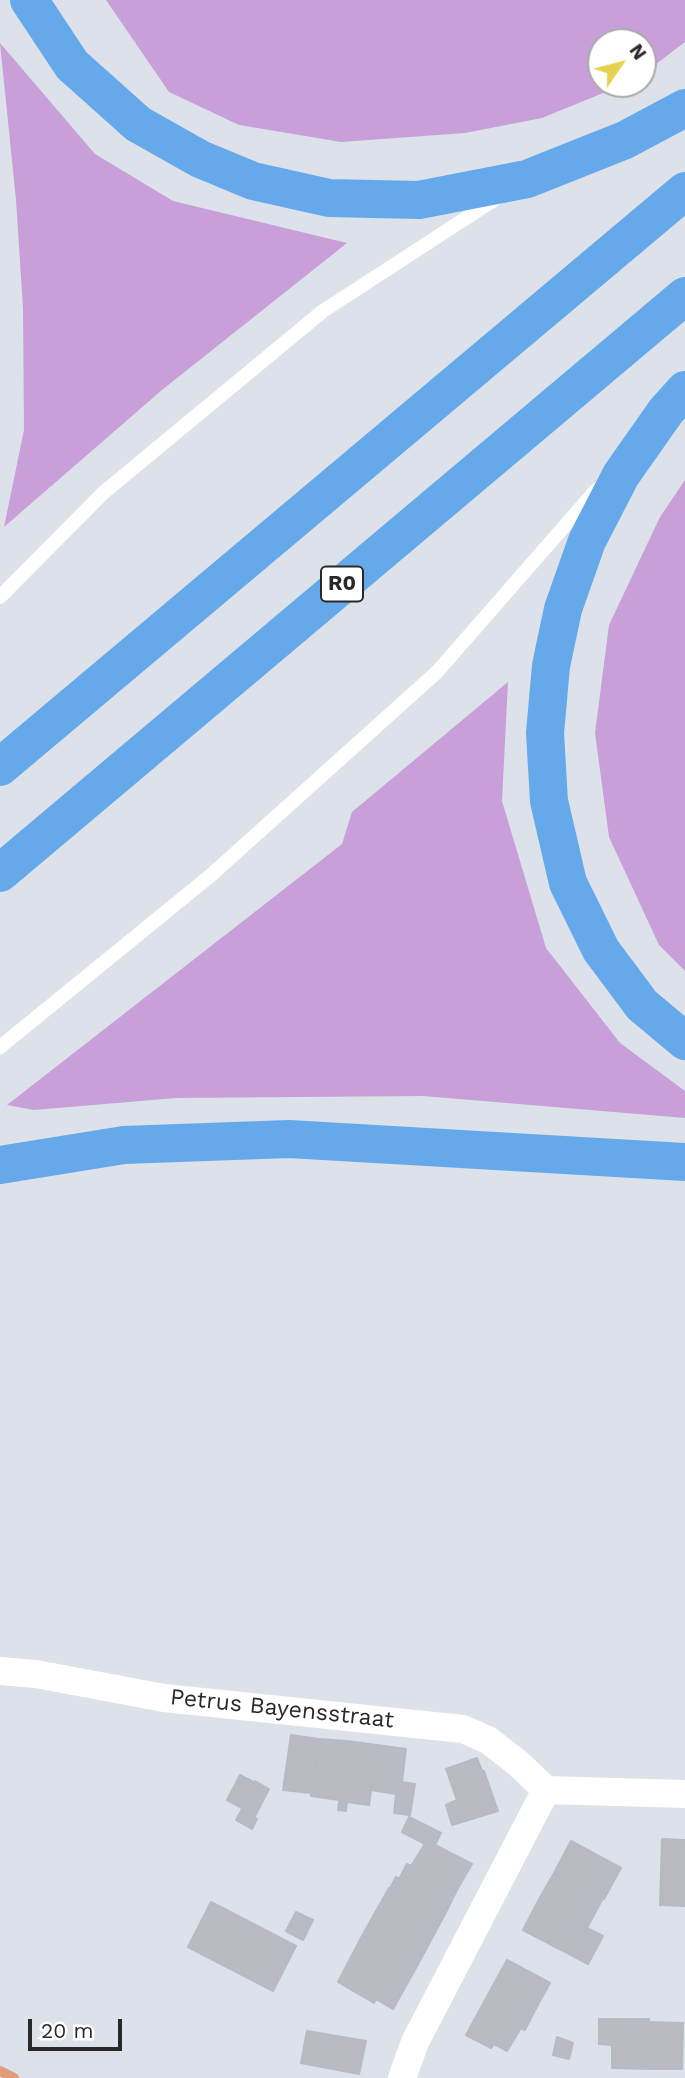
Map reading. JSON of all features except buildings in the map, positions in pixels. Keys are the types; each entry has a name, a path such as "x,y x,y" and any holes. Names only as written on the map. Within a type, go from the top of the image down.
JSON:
{"highway":[{"path":"29,0 72,65 138,124 200,159 253,181 329,198 419,200 527,178 625,140 685,108"},
{"path":"0,767 685,191"},
{"name":"R0","path":"0,873 685,296"},
{"path":"675,401 621,475 587,541 563,609 551,666 545,733 549,801 568,883 601,950 642,1005 685,1041"},
{"path":"0,1165 124,1145 289,1139 685,1162"}],"street":[{"name":"Petrus Bayensstraat","path":"0,1671 36,1674 164,1698 463,1729 488,1740 546,1790"},
{"path":"402,2078 415,2042 546,1790 685,1794"}],"lane":[{"path":"0,597 103,493 323,312 527,178"},
{"path":"0,1047 210,876 438,672 675,401"}],"shaded area":[{"path":"106,0 685,0 685,42 657,63 657,28 587,28 587,98 591,98 542,118 465,133 341,142 239,125 169,92"},
{"path":"0,43 95,154 173,201 347,243 162,390 4,527 24,430 23,308 16,200"},
{"path":"685,480 685,971 659,945 609,837 595,733 609,625 660,517"},
{"path":"508,682 502,801 546,948 620,1043 685,1091 685,1118 423,1096 176,1098 34,1110 7,1105 342,844 352,812"}],"waterway":[{"path":"0,2071 14,2078"}]}
